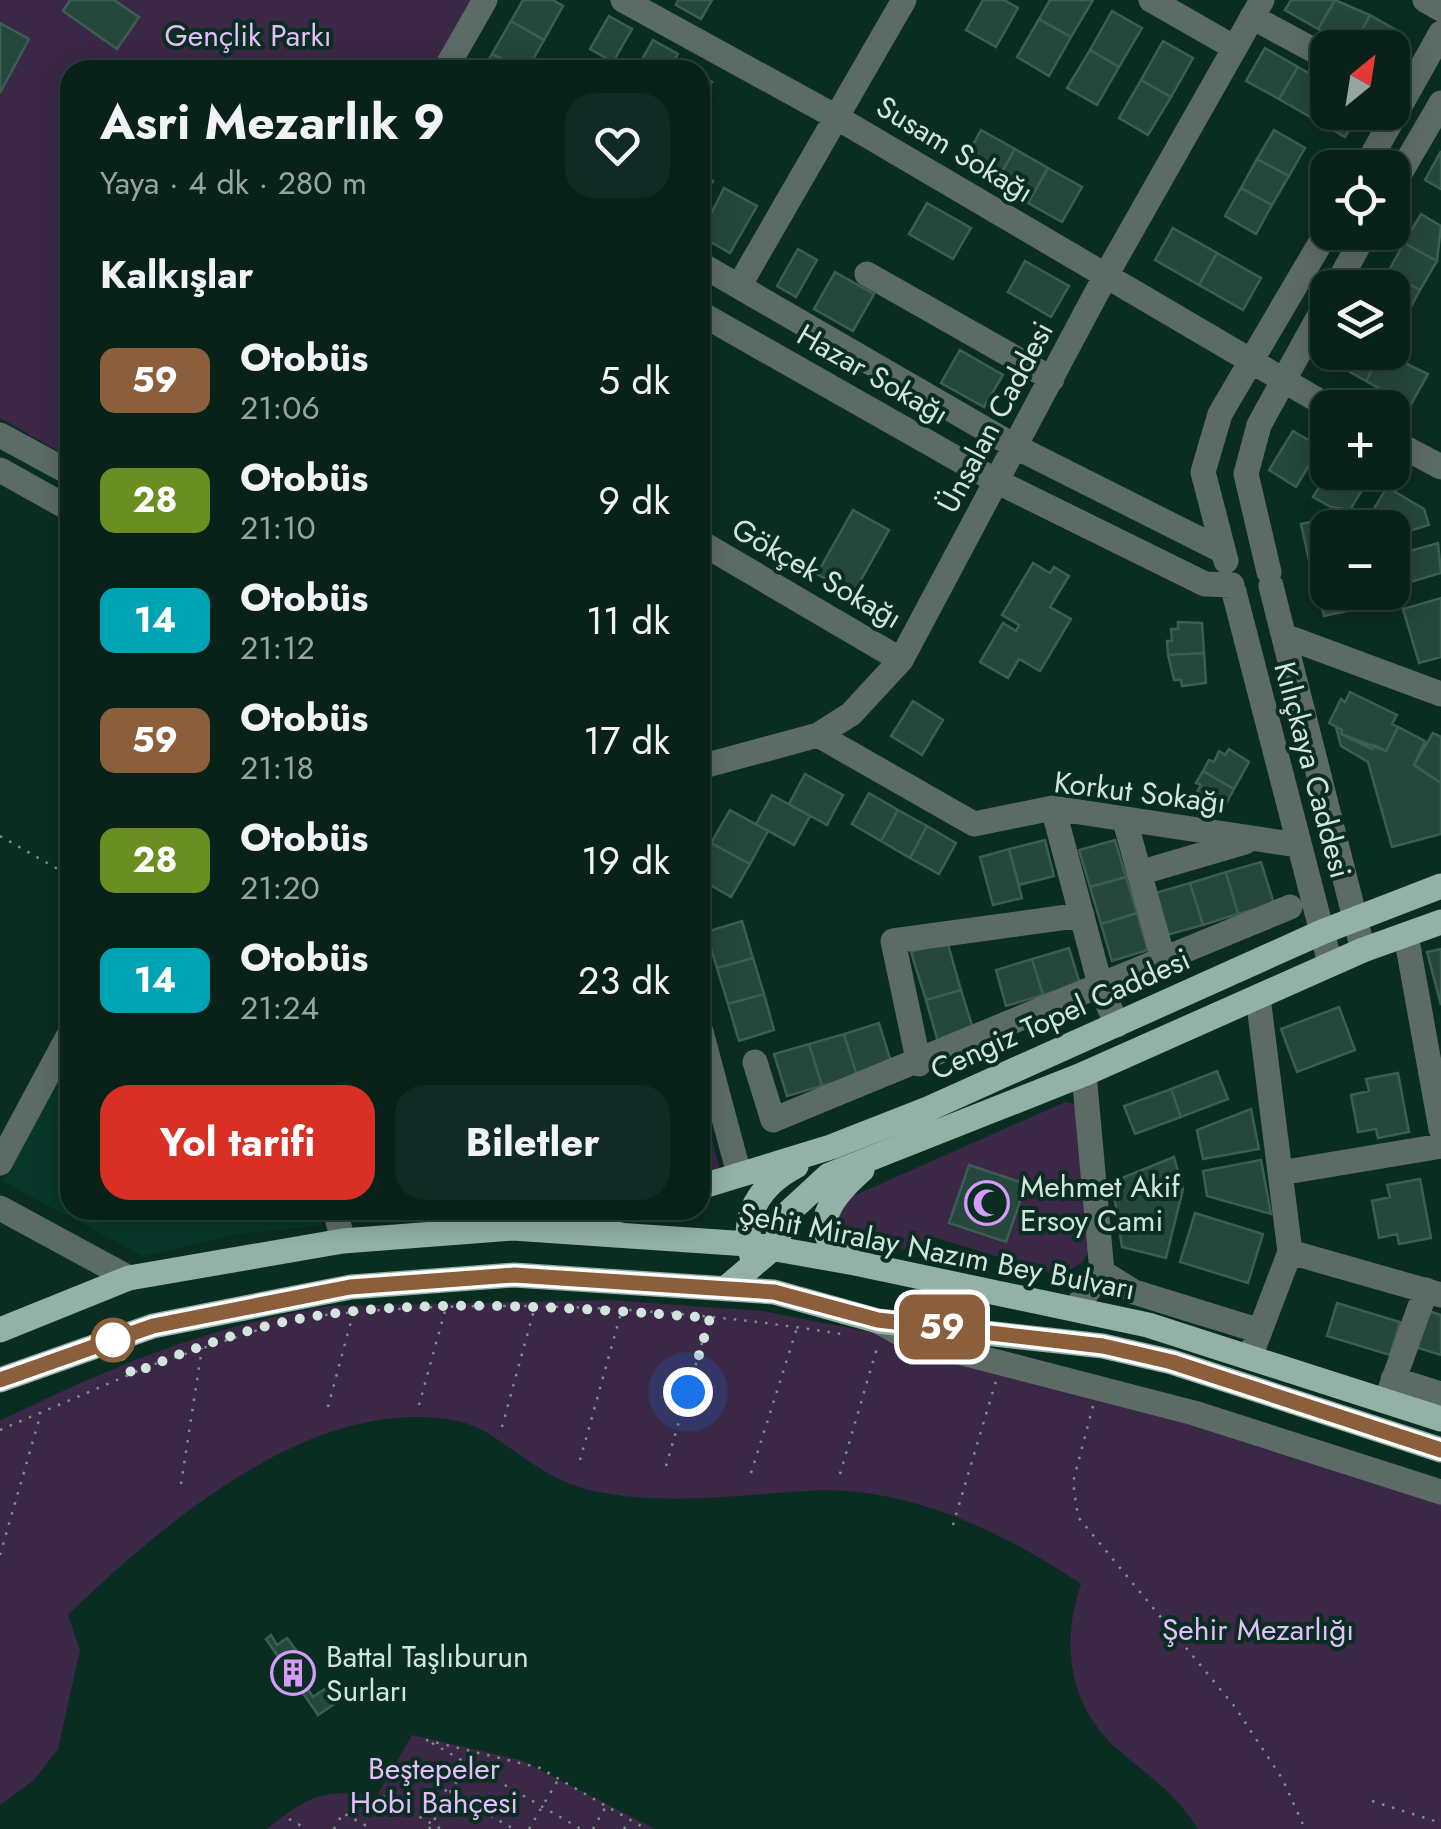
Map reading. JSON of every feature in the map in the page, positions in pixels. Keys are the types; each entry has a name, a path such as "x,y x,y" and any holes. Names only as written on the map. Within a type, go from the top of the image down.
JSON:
{"main road":[{"name":"Cengiz Topel Caddesi","path":"710,1183 831,1147 1322,932 1441,886"},
{"name":"Cengiz Topel Caddesi","path":"758,1254 808,1190 830,1176 1084,1074 1330,963 1441,922"},
{"path":"774,1292 758,1254 749,1216 761,1193 778,1175 831,1147"},
{"path":"855,1263 834,1246 825,1220 827,1207 833,1195 876,1158"},
{"name":"Şehit Miralay Nazım Bey Bulvarı","path":"0,1330 129,1278 342,1240 503,1220"},
{"name":"Şehit Miralay Nazım Bey Bulvarı","path":"518,1220 758,1254 855,1263 1148,1325 1250,1357 1390,1390 1441,1419"},
{"path":"726,1288 758,1254"},
{"name":"Şehit Miralay Nazım Bey Bulvarı","path":"0,1380 153,1326 350,1287 514,1275 774,1292 879,1331 1064,1339 1138,1353 1441,1450"}],"street":[{"path":"451,60 485,0"},
{"name":"Susam Sokağı","path":"622,0 836,116 1310,396"},
{"path":"739,286 904,0"},
{"path":"1150,0 1234,48"},
{"path":"1426,0 1441,9"},
{"path":"1257,9 1310,46"},
{"name":"Ünsalan Caddesi","path":"710,763 818,735 851,714 902,660 1105,277 1257,9"},
{"path":"1410,80 1441,33"},
{"path":"1410,156 1441,103"},
{"name":"Kılıçkaya Caddesi","path":"1316,250 1220,414 1203,472 1330,963"},
{"name":"Hazar Sokağı","path":"710,270 1016,447 1223,551"},
{"path":"868,274 1052,380"},
{"name":"Hazar Sokağı","path":"710,319 998,482 1205,584 1232,585"},
{"name":"Kılıçkaya Caddesi","path":"1310,331 1259,424 1246,474 1358,918 1362,950"},
{"path":"0,435 60,468"},
{"path":"1410,450 1441,467"},
{"path":"0,470 60,503"},
{"name":"Gökçek Sokağı","path":"710,548 902,660"},
{"path":"1232,585 1251,602 1264,598 1270,579"},
{"path":"1286,637 1441,694"},
{"name":"Korkut Sokağı","path":"818,735 974,824 1053,808 1298,845"},
{"path":"1053,808 1101,988 1117,1025"},
{"path":"1125,821 1164,962"},
{"path":"1139,873 1254,839"},
{"path":"755,1062 773,1120 919,1064 1290,907"},
{"path":"919,1064 893,941 1082,915"},
{"path":"1406,934 1441,1129"},
{"path":"1250,1357 1290,1252 1258,997"},
{"path":"0,1163 60,1052"},
{"path":"710,1065 739,1174"},
{"path":"1075,1310 1102,1272 1084,1074"},
{"path":"1280,1173 1441,1146"},
{"path":"0,1208 129,1278"},
{"path":"338,1220 342,1240"},
{"path":"1290,1252 1433,1293 1390,1390 1441,1394"},
{"path":"1102,1272 1134,1292 1260,1331"},
{"path":"879,1331 1099,1386 1441,1492"}],"path":[{"path":"0,836 60,870"},
{"path":"502,1426 534,1308"},
{"path":"316,1316 534,1308 710,1318 849,1335"},
{"path":"419,1405 446,1309"},
{"path":"580,1460 621,1312"},
{"path":"328,1407 353,1313"},
{"path":"666,1466 710,1318"},
{"path":"0,1430 202,1346 283,1322"},
{"path":"752,1473 798,1327"},
{"path":"840,1474 879,1331"},
{"path":"181,1484 202,1346"},
{"path":"954,1525 999,1370"},
{"path":"1099,1386 1074,1482 1078,1517 1235,1707 1283,1780 1305,1829"},
{"path":"0,1555 42,1411"},
{"path":"581,1829 426,1740 540,1768 646,1829"},
{"path":"399,1764 514,1829"},
{"path":"429,1829 467,1764"},
{"path":"529,1829 558,1779"},
{"path":"383,1796 442,1829"},
{"path":"1372,1800 1441,1823"},
{"path":"593,1829 606,1806"},
{"path":"334,1829 343,1813 372,1829"},
{"path":"289,1818 307,1829"},
{"path":"624,1829 630,1820"}],"shaded area":[{"path":"60,1077 60,1212 2,1181"},
{"path":"75,1220 321,1220 322,1225 234,1235 143,1256"}],"green space":[{"name":"Gençlik Parkı","path":"0,0 476,0 442,60 60,60 60,452 0,418"},
{"path":"1065,1102 1076,1104 1088,1252 1083,1262 1059,1276 927,1235 923,1254 841,1233 840,1212 853,1196"},
{"path":"710,1132 726,1192 710,1196"},
{"name":"Şehir Mezarlığı","path":"610,1300 762,1311 891,1336 1441,1499 1441,1829 1198,1829 1171,1795 1116,1748 1087,1712 1073,1671 1071,1650 1071,1628 1081,1584 1019,1546 951,1515 879,1495 842,1491 673,1499 594,1491 551,1475 476,1427 428,1417 363,1423 283,1452 204,1500 98,1586 68,1615 80,1650 58,1749 34,1780 0,1805 0,1421 81,1383 200,1337 329,1306"},
{"name":"Beştepeler Hobi Bahçesi","path":"412,1735 521,1760 655,1829 267,1829 317,1797 343,1793 376,1797"}],"building":[{"path":"70,0 114,0 139,17 117,49 63,11"},
{"path":"523,0 553,0 563,6 544,40 511,21"},
{"path":"678,0 712,0 701,19 676,5"},
{"path":"983,0 1004,0 1018,8 996,47 966,30"},
{"path":"1050,0 1093,0 1071,37 1039,19"},
{"path":"1291,0 1335,0 1318,29 1285,10"},
{"path":"1335,0 1370,15 1362,30 1318,29"},
{"path":"1112,11 1142,28 1119,67 1090,50"},
{"path":"1370,15 1396,30 1362,30"},
{"path":"609,16 632,29 614,60 590,49"},
{"path":"1039,19 1071,37 1049,76 1017,57"},
{"path":"511,21 544,40 533,60 505,60 492,54"},
{"path":"0,23 29,39 0,93"},
{"path":"653,40 678,54 675,60 642,60"},
{"path":"1163,41 1193,58 1171,97 1141,80"},
{"path":"1265,48 1298,67 1279,99 1246,81"},
{"path":"1090,50 1119,67 1097,105 1067,88"},
{"path":"1298,67 1310,74 1310,117 1279,99"},
{"path":"1141,80 1171,97 1148,135 1119,118"},
{"path":"981,130 1015,149 995,184 962,165"},
{"path":"1274,130 1305,148 1289,176 1257,159"},
{"path":"1015,149 1048,168 1028,203 995,184"},
{"path":"1441,151 1441,189 1425,180"},
{"path":"1257,159 1289,176 1272,205 1241,188"},
{"path":"1048,168 1082,187 1062,222 1028,203"},
{"path":"724,188 757,206 730,253 710,242 710,216"},
{"path":"1241,188 1272,205 1256,234 1225,216"},
{"path":"927,203 971,228 953,259 909,234"},
{"path":"1421,214 1441,226 1437,261 1410,246 1410,233"},
{"path":"1173,228 1217,253 1199,285 1155,260"},
{"path":"1410,246 1437,261 1420,290 1410,284 1410,270 1389,270 1400,250 1410,250"},
{"path":"798,249 817,260 796,297 777,286"},
{"path":"1217,253 1261,278 1243,310 1199,285"},
{"path":"1025,261 1069,286 1051,317 1008,292"},
{"path":"835,272 874,294 853,331 814,309"},
{"path":"1410,284 1420,290 1410,308"},
{"path":"960,350 1003,375 984,407 941,383"},
{"path":"1410,365 1428,374 1410,406 1410,390 1382,390 1366,381 1372,370 1410,370"},
{"path":"1347,370 1372,370 1366,381"},
{"path":"1293,431 1310,441 1310,464 1296,487 1269,470"},
{"path":"1317,490 1362,490 1350,510 1331,507 1313,497"},
{"path":"1385,490 1392,490 1424,509 1429,525 1410,531 1410,510 1373,510"},
{"path":"853,510 889,530 853,594 817,574"},
{"path":"1310,522 1310,565 1301,524"},
{"path":"1438,543 1441,573 1410,582 1410,551"},
{"path":"1033,563 1050,573 1054,567 1069,576 1050,607 1071,619 1040,671 1019,659 1008,678 980,662 1003,623 1016,631 1019,625 1002,615"},
{"path":"1441,598 1441,657 1419,663 1403,610"},
{"path":"1323,610 1352,610 1324,616"},
{"path":"1178,622 1202,623 1204,653 1168,655 1167,641 1172,641 1171,629 1178,629"},
{"path":"1204,653 1206,683 1182,686 1181,680 1174,680 1168,655"},
{"path":"1350,692 1397,715 1392,724 1398,727 1386,751 1341,734 1342,730 1329,723 1341,699 1345,702"},
{"path":"913,701 943,720 922,755 891,736"},
{"path":"1336,727 1342,730 1341,734 1372,749 1374,745 1386,751 1398,727 1425,741 1414,765 1441,783 1441,834 1392,847 1368,762 1341,746"},
{"path":"1433,733 1441,737 1441,783 1414,765"},
{"path":"1229,749 1249,762 1234,789 1203,771 1219,751 1225,755"},
{"path":"1203,771 1234,789 1220,815 1198,805 1201,799 1195,796 1201,785 1196,783"},
{"path":"805,774 843,795 827,825 789,804"},
{"path":"869,793 898,810 881,841 852,824"},
{"path":"772,795 810,816 794,845 756,824"},
{"path":"730,810 768,831 750,864 711,843"},
{"path":"898,810 927,826 910,858 881,841"},
{"path":"927,826 956,843 939,874 910,858"},
{"path":"1045,840 1054,876 1019,885 1009,849"},
{"path":"1115,840 1126,877 1090,887 1079,850"},
{"path":"710,845 750,864 731,897 710,885"},
{"path":"1009,849 1022,898 993,905 980,857"},
{"path":"1261,862 1274,904 1238,914 1226,872"},
{"path":"1226,872 1238,914 1203,925 1190,883"},
{"path":"1126,877 1137,913 1101,924 1090,887"},
{"path":"1190,883 1203,925 1167,935 1155,893"},
{"path":"1137,913 1148,950 1112,961 1101,924"},
{"path":"742,921 753,958 717,968 710,931"},
{"path":"947,941 961,990 926,1000 911,952"},
{"path":"1069,948 1080,984 1043,995 1032,959"},
{"path":"1441,949 1441,1005 1427,952"},
{"path":"753,958 764,994 728,1004 717,968"},
{"path":"1032,959 1043,995 1006,1006 996,970"},
{"path":"961,990 976,1038 940,1049 926,1000"},
{"path":"764,994 774,1030 739,1041 728,1004"},
{"path":"1339,1007 1355,1050 1297,1072 1281,1029"},
{"path":"879,1023 892,1065 857,1076 844,1034"},
{"path":"844,1034 857,1076 822,1086 809,1044"},
{"path":"809,1044 822,1086 787,1096 774,1054"},
{"path":"1217,1071 1228,1099 1181,1117 1171,1089"},
{"path":"1398,1073 1409,1132 1378,1138 1376,1129 1358,1132 1351,1095 1369,1091 1366,1079"},
{"path":"1171,1089 1181,1117 1135,1134 1124,1106"},
{"path":"1251,1109 1259,1149 1203,1159 1197,1130"},
{"path":"1174,1157 1183,1189 1166,1258 1122,1247 1112,1182"},
{"path":"1261,1160 1271,1214 1207,1196 1203,1171"},
{"name":"Mehmet Akif Ersoy Cami","path":"969,1165 1026,1184 1006,1242 949,1223"},
{"path":"1420,1179 1431,1238 1399,1244 1397,1234 1379,1238 1372,1201 1390,1197 1387,1185"},
{"path":"1195,1213 1263,1234 1248,1283 1180,1262"},
{"path":"1337,1303 1400,1322 1390,1355 1327,1336"},
{"path":"1426,1310 1441,1315 1441,1355 1415,1347"},
{"name":"Battal Taşlıburun Surları","path":"271,1635 277,1645 287,1638 296,1650 286,1657 313,1697 326,1688 336,1703 318,1715 266,1639"}],"bus line":[{"name":"59","path":"0,1380 153,1326 350,1287 514,1275 774,1292 878,1320 1103,1346 1172,1362 1441,1450"}],"place":[{"name":"Mehmet Akif Ersoy Cami","path":"987,1203"},
{"name":"Battal Taşlıburun Surları","path":"293,1673"}],"route":[{"path":"113,1340 132,1374 252,1331 340,1314 534,1308 710,1318 688,1392"}]}
